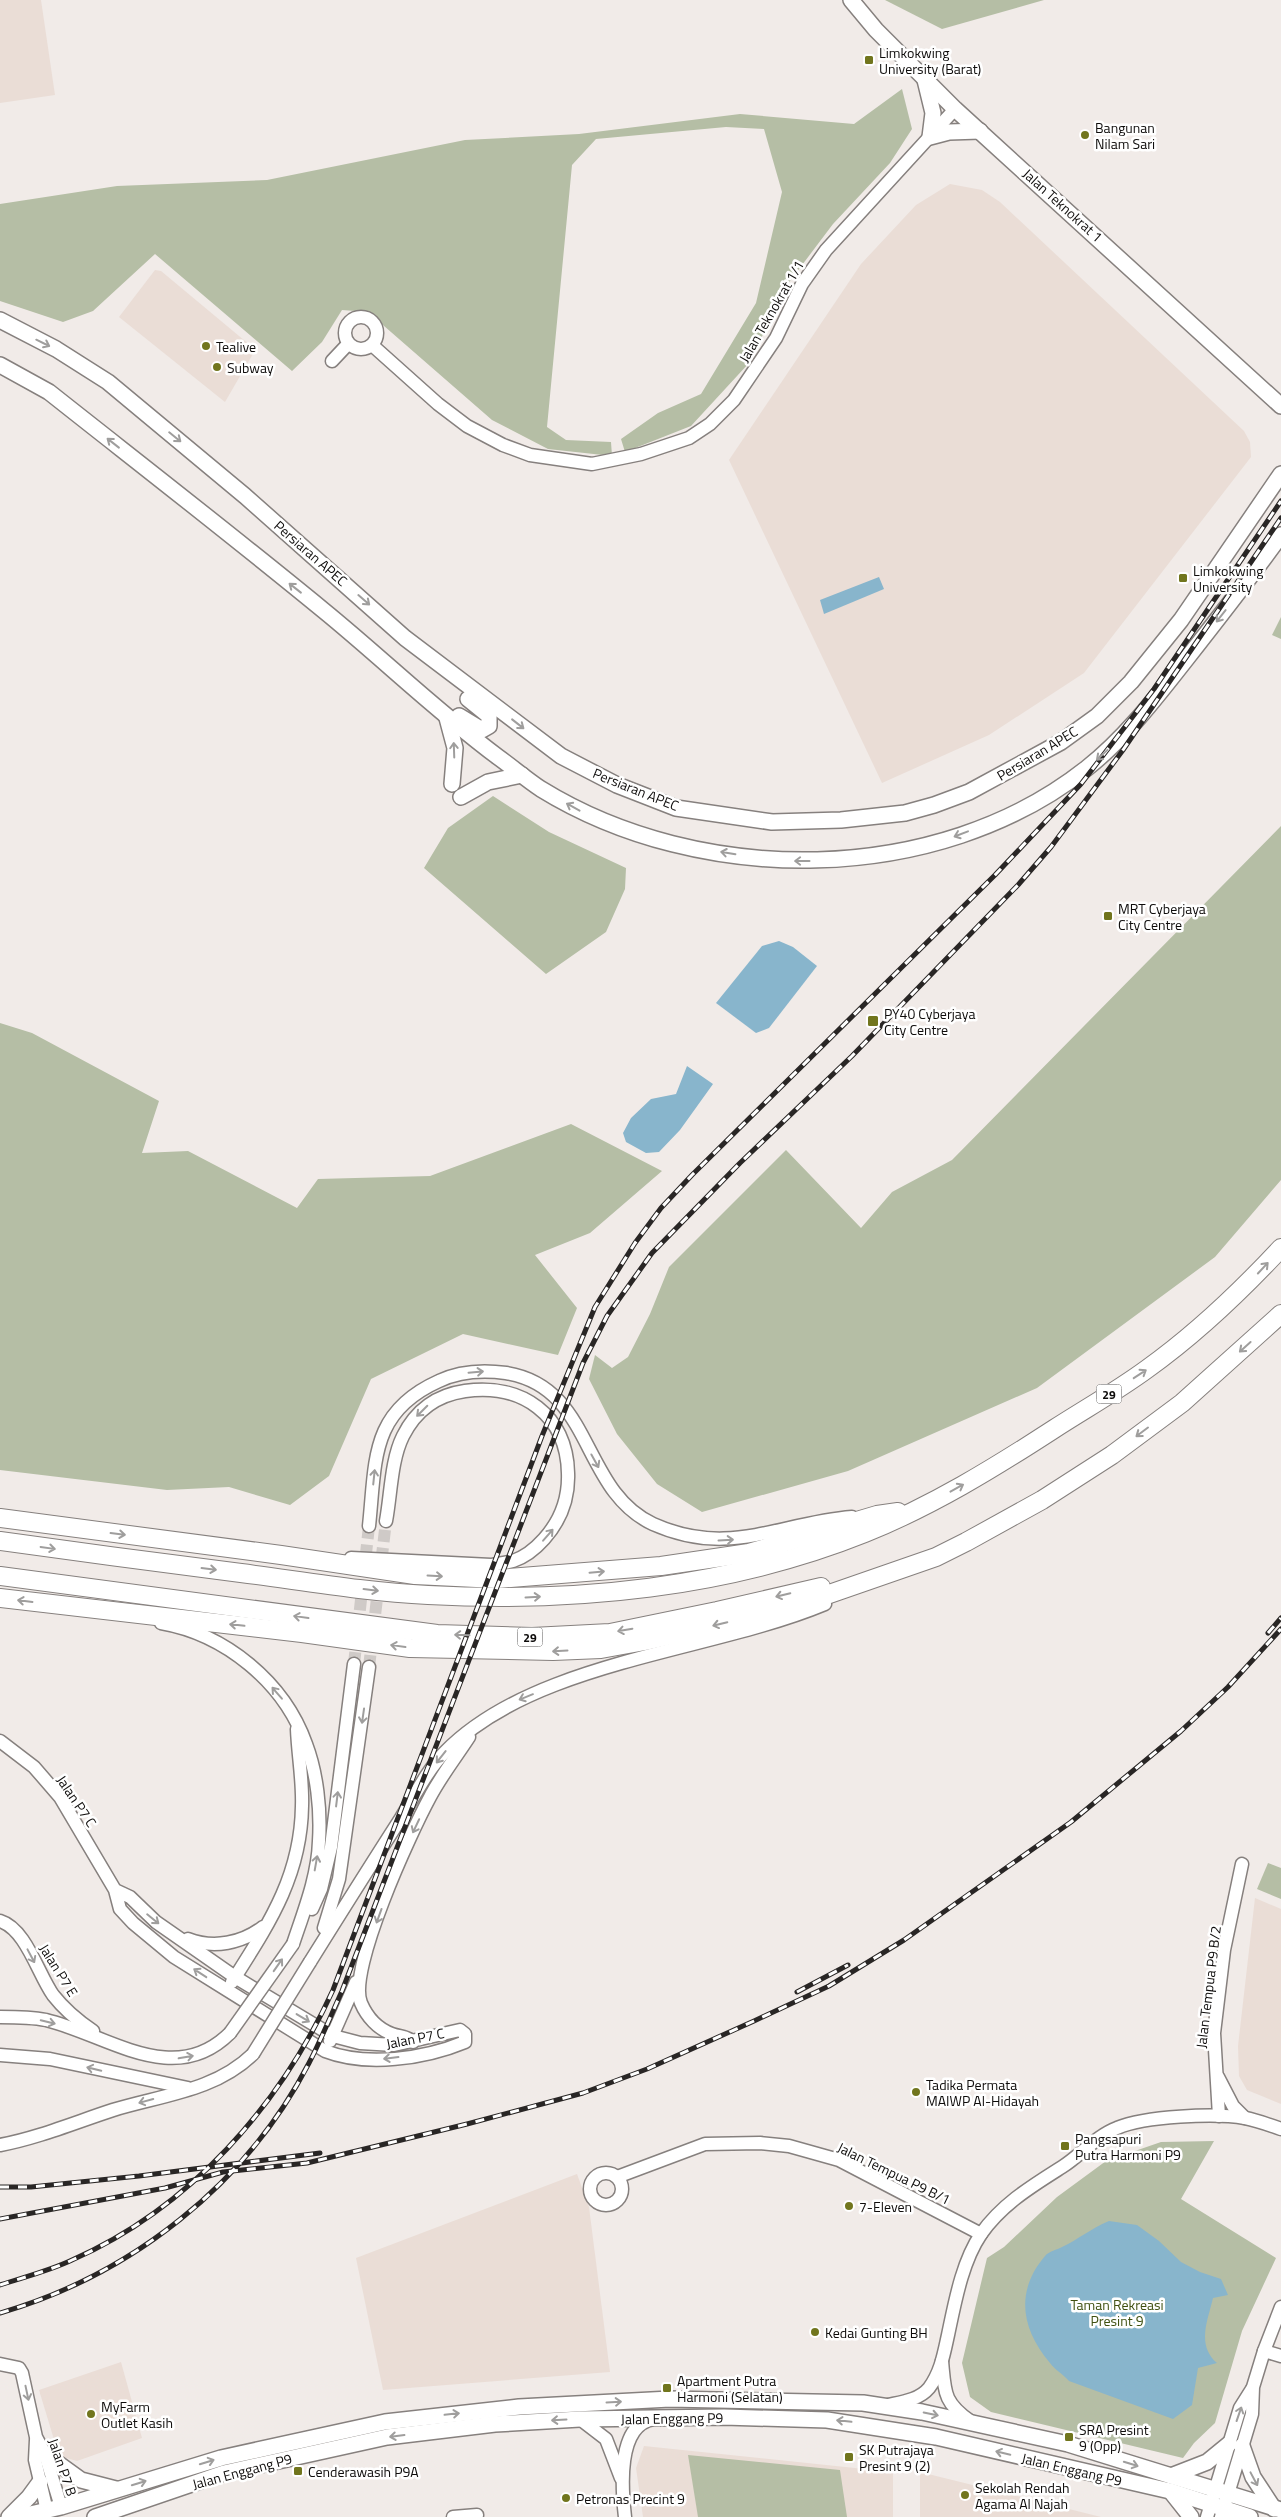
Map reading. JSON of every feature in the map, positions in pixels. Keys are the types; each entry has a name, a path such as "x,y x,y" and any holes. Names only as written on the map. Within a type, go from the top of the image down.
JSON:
{"highway":[{"name":"29","path":"0,1541 373,1590 426,1595 526,1597 647,1587 736,1572 820,1549 865,1533 914,1511 1004,1462 1147,1369 1239,1294 1281,1248"},
{"name":"29","path":"0,1576 438,1634 532,1637 610,1632 717,1612 822,1587 873,1571 970,1534 1042,1500 1112,1455 1182,1403 1281,1314"},
{"path":"0,1598 302,1632 410,1648 505,1651 600,1649 645,1641 789,1608 936,1557 1042,1500"},
{"path":"0,1518 281,1554 415,1575 497,1579 581,1574 661,1566 749,1553 877,1514 914,1511"}],"main road":[{"name":"Jalan Teknokrat 1","path":"851,0 876,30 955,109 1281,406"},
{"path":"925,80 933,113 930,137 949,132 980,131"},
{"name":"Persiaran APEC","path":"0,320 56,349 108,382 245,496 405,638 561,756 617,785 676,808 772,822 840,820 905,813 969,792 1061,742 1096,716 1131,682 1181,620 1281,474"},
{"path":"0,365 49,392 325,611 447,718 538,787 592,817 693,848 776,861 821,861 902,852 948,839 1005,817 1051,793 1087,768 1137,722 1238,594 1281,535"},
{"path":"389,666 404,672 471,725 482,730 488,726 489,716 416,656 405,638"},
{"path":"447,718 455,748 452,784"},
{"path":"461,797 488,782 522,775"},
{"name":"Jalan Enggang P9","path":"17,2517 55,2513 118,2490 221,2458 385,2422 519,2407 670,2399 831,2402 883,2406 973,2423 1068,2444 1171,2484 1216,2512 1250,2517"},
{"name":"Jalan Enggang P9","path":"101,2516 224,2473 367,2441 495,2424 580,2419 766,2417 857,2423 936,2437 1171,2484 1222,2492 1277,2509"},
{"path":"1191,2517 1171,2484 1235,2445 1253,2477 1277,2509"},
{"path":"45,2454 81,2480 118,2490"},
{"path":"9,2517 24,2503 40,2482"}],"street":[{"name":"Jalan Teknokrat 1/1","path":"372,345 468,426 503,445 530,454 592,464 620,460 689,438 710,424 734,400 776,338 802,284 826,250 955,109"},
{"path":"361,317 371,321 376,330 372,345 368,348 357,349 348,344 344,334 348,324 361,317"},
{"path":"332,361 348,344"},
{"path":"369,1526 379,1444 385,1427 394,1412 407,1398 443,1379 461,1374 493,1371 526,1377 556,1395 575,1422 596,1464 622,1499 652,1523 671,1531 716,1540 734,1539 752,1537 832,1518 877,1514"},
{"path":"281,1554 491,1565 513,1561 529,1552 552,1530 566,1502 568,1486 566,1451 559,1433 542,1410 530,1402 501,1391 456,1393 430,1403 410,1424 398,1448 386,1521"},
{"path":"0,2145 128,2106 193,2089 216,2080 240,2067 253,2054 444,1752 478,1725 511,1703 606,1668 791,1618 936,1557"},
{"path":"49,1604 168,1624 208,1638 250,1663 283,1701 296,1721 307,1744 319,1815 319,1842 309,1895 293,1944"},
{"path":"0,2017 45,2020 148,2056 167,2059 182,2059 199,2054 218,2045 230,2033 293,1944 311,1912 328,1865 354,1664"},
{"path":"310,1962 331,1911 339,1879 369,1667"},
{"path":"227,1991 274,1916 292,1875 300,1833 302,1805 296,1721"},
{"path":"324,2051 333,2036 396,1870 430,1797 478,1725"},
{"name":"Jalan P7 C","path":"0,1741 34,1767 60,1797 115,1890 120,1909 150,1939 227,1991 324,2051 355,2059 377,2060 414,2056 461,2044 466,2039 465,2034 460,2030 413,2042 376,2045 347,2041 333,2036 235,1977 156,1922 130,1897 115,1890"},
{"name":"Jalan Tempua P9 B/2","path":"1219,2116 1214,2033 1223,1958 1242,1864"},
{"path":"176,1935 198,1942 232,1942 252,1936 274,1916"},
{"name":"Jalan P7 E","path":"0,1921 12,1926 21,1937 53,1995 66,2010 96,2033 122,2046"},
{"path":"363,1960 358,1989 365,2010 372,2021 382,2030 408,2038 413,2042 414,2056"},
{"path":"0,2055 50,2059 193,2089"},
{"path":"1215,2068 1233,2106 1245,2118"},
{"path":"883,2406 911,2400 928,2388 942,2362 958,2293 970,2256 981,2234 1002,2210 1022,2192 1072,2160 1099,2138 1118,2127 1147,2120 1219,2116 1245,2118 1281,2129"},
{"name":"Jalan Tempua P9 B/1","path":"617,2177 705,2144 760,2143 789,2146 839,2160 981,2234"},
{"path":"1216,2512 1235,2445 1240,2408 1253,2387 1264,2351 1281,2307"},
{"path":"1264,2351 1281,2356"},
{"path":"942,2362 945,2393 954,2410 973,2423"},
{"name":"Jalan P7 B","path":"0,2364 19,2368 22,2374 36,2437 35,2460 40,2482 55,2513"},
{"path":"621,2480 630,2440 639,2427 649,2420 661,2418"},
{"path":"580,2419 606,2439 621,2480 625,2517"},
{"name":"Jalan P7 B","path":"36,2437 45,2454 55,2513"},
{"path":"453,2517 477,2515"}],"shaded area":[{"path":"0,0 41,0 55,95 0,103"},
{"path":"950,184 982,190 1000,202 1244,431 1250,442 1251,457 1084,673 989,735 882,783 729,460 861,264 916,205"},
{"path":"155,270 161,271 251,346 254,352 225,402 119,317"},
{"path":"1255,1898 1281,1909 1281,2104 1247,2090 1239,2076 1238,2046"},
{"path":"577,2174 589,2207 610,2372 383,2390 356,2258"},
{"name":"MyFarm Outlet Kasih","path":"121,2362 142,2438 77,2461 59,2456 39,2390"},
{"path":"644,2446 893,2472 893,2517 643,2517 636,2468"},
{"name":"Sekolah Rendah Agama Al Najah","path":"920,2472 1101,2517 920,2517"}],"green space":[{"path":"885,0 1044,0 942,29"},
{"path":"902,89 912,129 890,163 833,224 787,285 749,363 691,426 625,452 621,439 658,413 701,394 756,303 782,192 764,129 726,127 596,139 572,165 547,427 566,440 611,442 612,456 548,449 492,420 368,312 342,310 322,342 292,371 155,254 93,311 63,322 0,301 0,204 117,186 267,180 465,140 579,134 740,114 854,124"},
{"path":"1281,617 1281,639 1272,635"},
{"path":"493,796 549,832 626,868 625,889 606,932 546,974 424,868 448,828"},
{"path":"1281,826 1281,1180 1215,1257 1037,1388 848,1471 702,1512 657,1484 617,1434 589,1379 595,1355 612,1368 628,1357 650,1314 669,1267 786,1150 861,1228 892,1192 952,1160"},
{"path":"0,1023 32,1033 159,1101 142,1153 188,1151 297,1208 318,1179 430,1176 571,1124 662,1171 590,1233 535,1255 577,1308 558,1355 463,1334 371,1379 329,1476 290,1505 229,1487 167,1490 0,1470"},
{"path":"1268,1863 1281,1868 1281,1899 1257,1889"},
{"name":"Taman Rekreasi Presint 9","path":"1214,2141 1181,2199 1276,2258 1242,2331 1215,2423 1194,2443 1183,2458 991,2412 970,2397 962,2363 987,2258 1004,2247 1057,2197 1106,2161 1161,2142"},
{"path":"688,2455 840,2470 847,2517 698,2517"}],"water":[{"path":"879,577 884,589 824,614 820,600"},
{"path":"779,941 793,947 817,966 769,1028 756,1033 716,1003 762,946"},
{"path":"687,1066 713,1084 680,1130 659,1152 646,1153 626,1142 623,1133 631,1118 651,1099 676,1094"},
{"path":"1109,2221 1137,2225 1159,2241 1181,2262 1200,2272 1221,2279 1228,2295 1213,2298 1205,2332 1207,2348 1217,2363 1198,2368 1192,2405 1173,2419 1069,2381 1040,2350 1028,2323 1025,2310 1029,2283 1035,2269 1045,2256"}],"tunnel":[{"path":"369,1667 386,1521"},
{"path":"354,1664 369,1526"}],"railway":[{"path":"0,2285 45,2271 72,2260 115,2238 155,2212 192,2182 227,2149 258,2113 286,2074 311,2033 333,1990 542,1436 595,1307 635,1243 661,1208 692,1175 995,875 1081,784 1154,689 1281,501"},
{"path":"0,2313 48,2296 95,2275 139,2249 180,2220 218,2186 253,2148 283,2107 309,2063 342,1991 583,1363 607,1316 652,1253 740,1163 852,1056 1018,885 1051,847 1123,750 1281,518"},
{"path":"1268,1633 1281,1618"},
{"path":"0,2219 165,2188 223,2172 307,2163 467,2124 583,2093 647,2069 754,2021 829,1986 904,1940 1071,1822 1181,1731 1228,1687 1281,1629"},
{"path":"797,1992 848,1965"},
{"path":"0,2187 31,2187 139,2176 320,2153"}],"place":[{"name":"Limkokwing University (Barat)","path":"869,60"},
{"name":"Bangunan Nilam Sari","path":"1085,135"},
{"name":"Tealive","path":"206,346"},
{"name":"Subway","path":"217,367"},
{"name":"Limkokwing University","path":"1183,578"},
{"name":"MRT Cyberjaya City Centre","path":"1108,916"},
{"name":"PY40 Cyberjaya City Centre","path":"873,1021"},
{"name":"Tadika Permata MAIWP Al-Hidayah","path":"916,2092"},
{"name":"Pangsapuri Putra Harmoni P9","path":"1065,2146"},
{"name":"7-Eleven","path":"849,2206"},
{"name":"Kedai Gunting BH","path":"815,2332"},
{"name":"Apartment Putra Harmoni (Selatan)","path":"667,2388"},
{"name":"MyFarm Outlet Kasih","path":"91,2414"},
{"name":"SRA Presint 9 (Opp)","path":"1069,2437"},
{"name":"SK Putrajaya Presint 9 (2)","path":"849,2457"},
{"name":"Cenderawasih P9A","path":"298,2471"},
{"name":"Sekolah Rendah Agama Al Najah","path":"965,2495"},
{"name":"Petronas Precint 9","path":"566,2498"}]}
